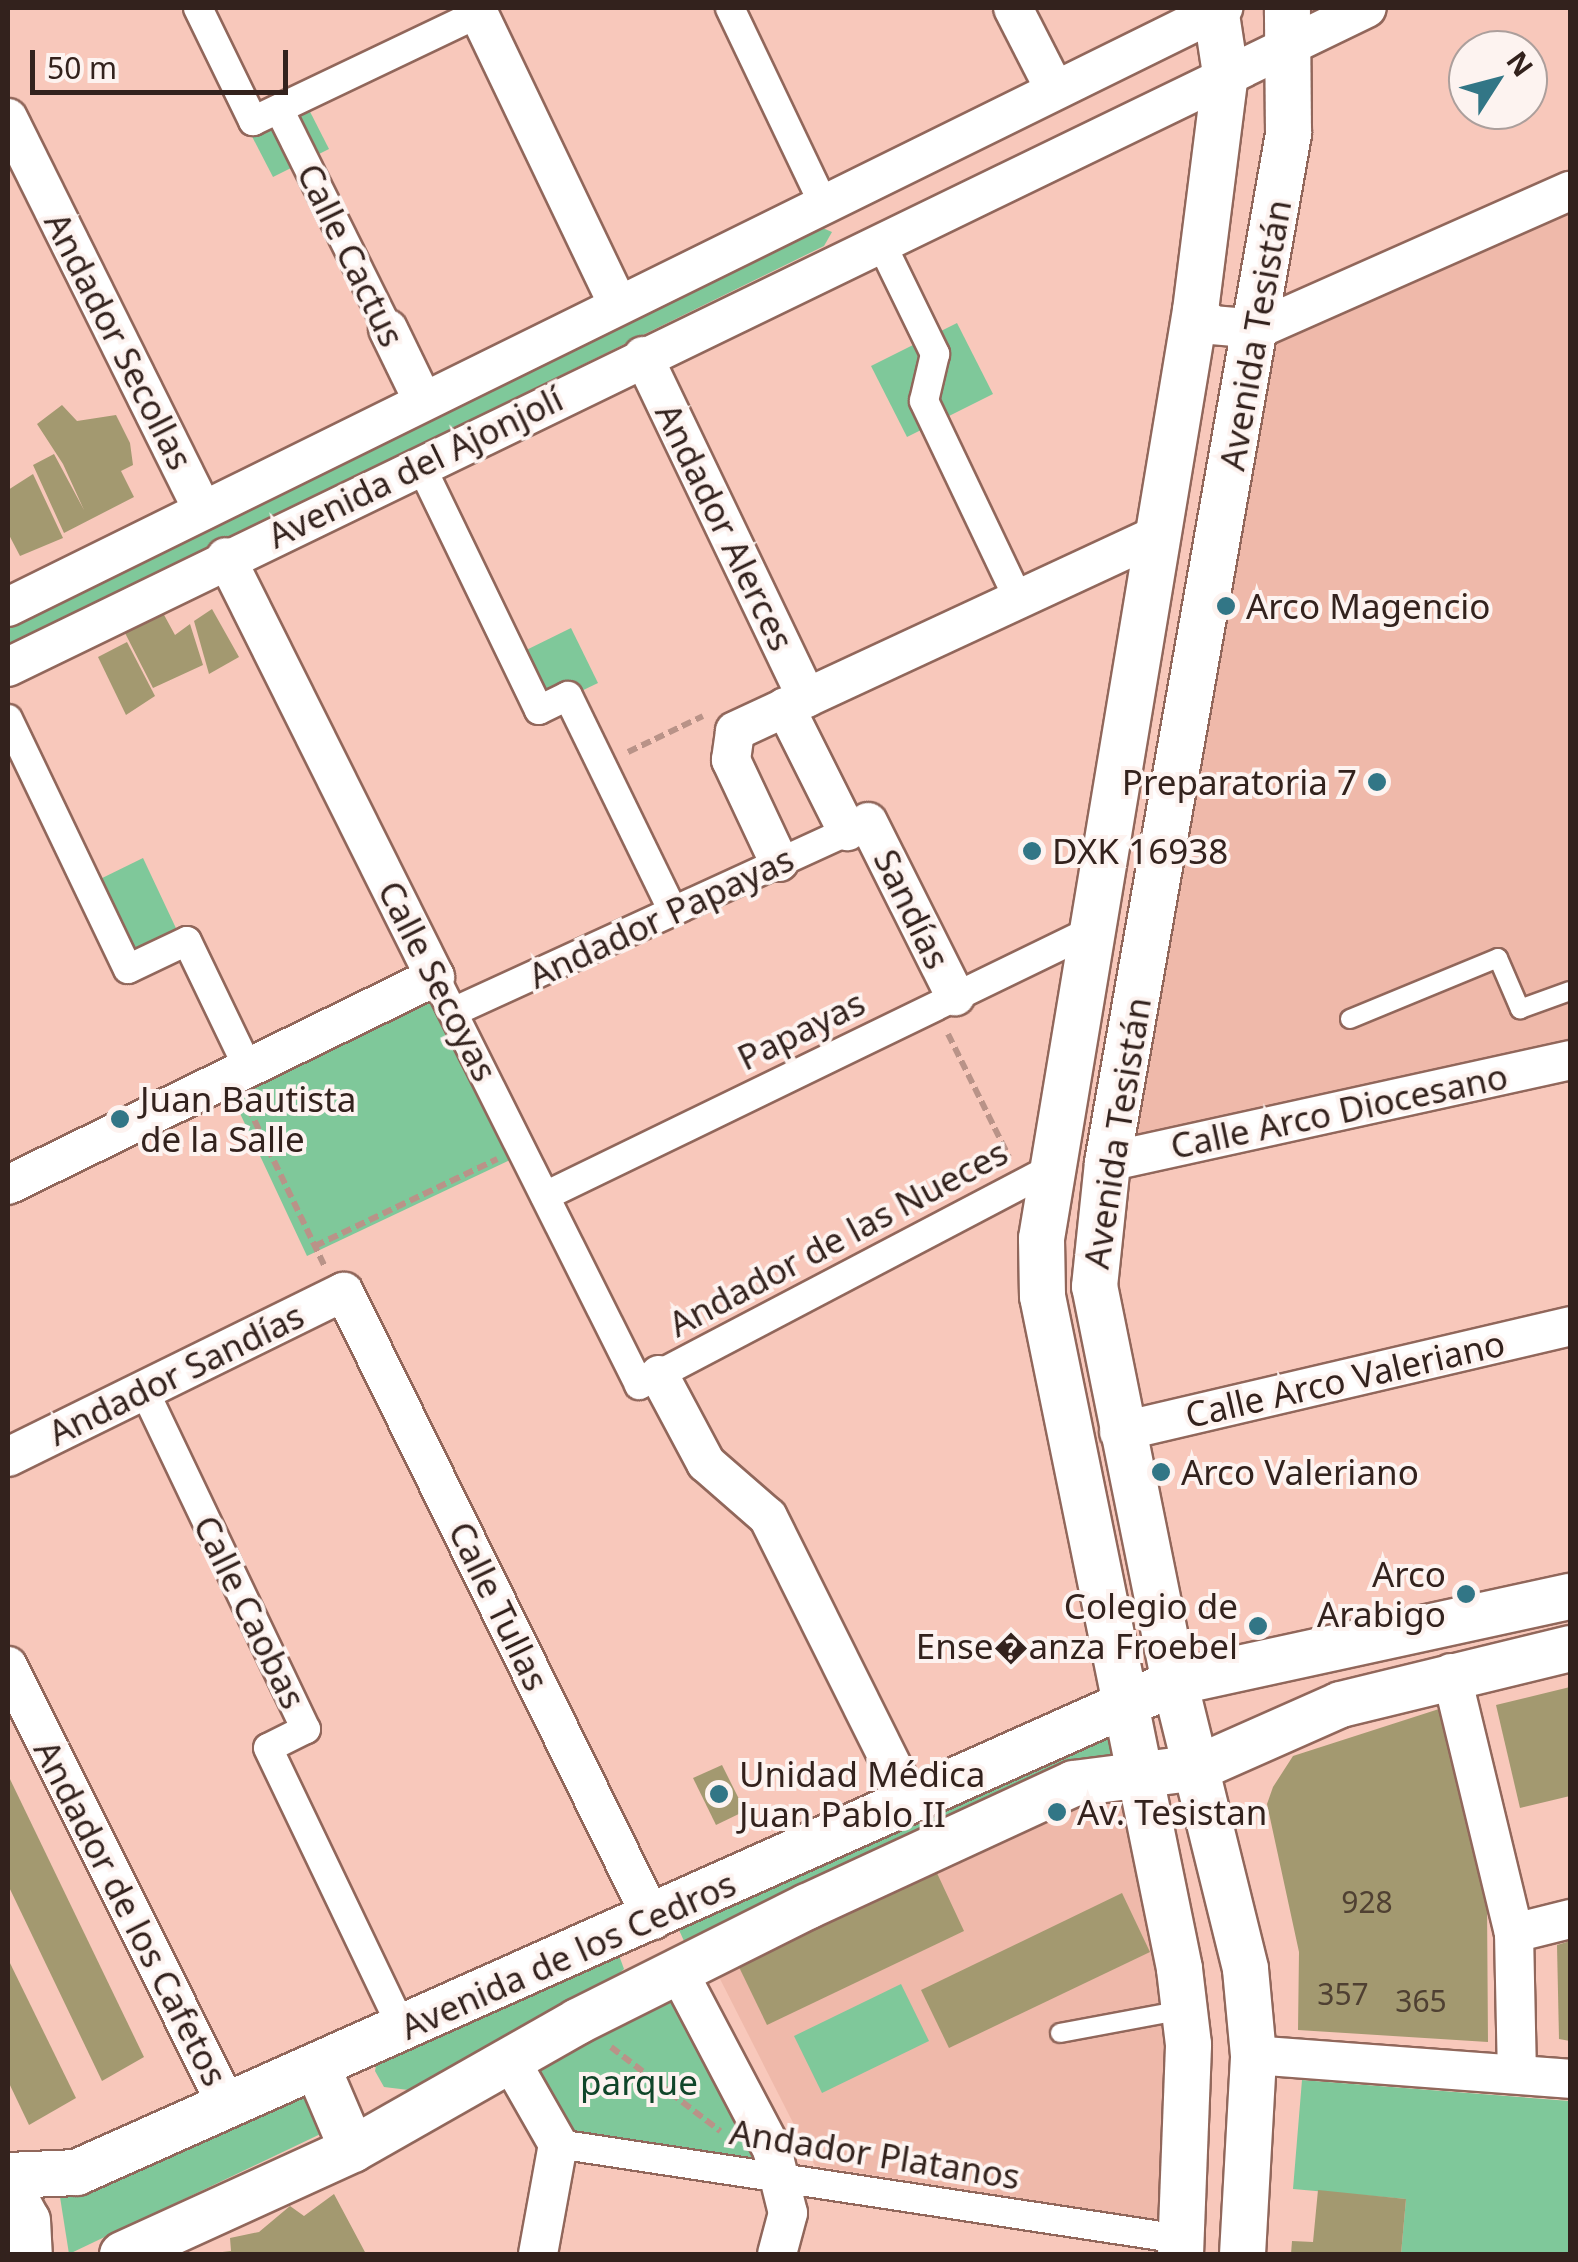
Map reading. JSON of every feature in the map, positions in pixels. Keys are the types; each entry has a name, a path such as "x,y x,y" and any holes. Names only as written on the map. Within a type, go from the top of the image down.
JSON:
{"street":[{"path":"198,8 253,121 478,10 618,304"},
{"path":"730,8 811,210 822,268"},
{"path":"1012,8 1055,90"},
{"name":"Avenida del Ajonjolí","path":"8,667 226,557 421,466 1225,73 1290,25 1366,8"},
{"name":"Avenida del Ajonjolí","path":"8,607 1218,9"},
{"name":"Avenida Tesistán","path":"1180,2247 1184,2010 1042,1296 1052,1168 1195,310 1225,73 1218,9"},
{"name":"Avenida Tesistán","path":"1242,2254 1253,2055 1245,1968 1174,1682 1120,1432 1094,1286 1107,1162 1258,328 1290,25"},
{"name":"Calle Cactus","path":"279,109 423,401"},
{"name":"Andador Secollas","path":"8,118 203,510"},
{"path":"1195,310 1212,326 1258,328 1570,191"},
{"path":"880,241 936,354 924,401 1018,598"},
{"name":"Andador Alerces","path":"643,356 796,702"},
{"path":"421,466 539,710 568,696 673,911"},
{"path":"780,862 731,760 735,731 1155,536"},
{"name":"Calle Secoyas","path":"226,557 640,1385 659,1375"},
{"name":"Sandías","path":"796,702 858,826 955,996"},
{"path":"8,718 128,969 187,941 240,1072"},
{"name":"Andador Papayas","path":"453,1012 858,826"},
{"name":"Papayas","path":"545,1196 1091,930"},
{"path":"8,1185 436,977"},
{"name":"Calle Arco Diocesano","path":"1107,1162 1570,1060"},
{"path":"1061,1112 1115,1118"},
{"name":"Andador de las Nueces","path":"659,1375 1052,1168"},
{"name":"Andador Sandías","path":"8,1456 341,1294"},
{"name":"Calle Tullas","path":"341,1294 653,1920"},
{"name":"Calle Arco Valeriano","path":"1120,1432 1570,1326"},
{"path":"659,1375 706,1464 768,1517 906,1796"},
{"name":"Calle Caobas","path":"144,1390 306,1729 268,1748 403,2030"},
{"name":"Avenida de los Cedros","path":"8,2175 76,2172 653,1920 906,1796 1174,1682 1570,1596"},
{"name":"Avenida de los Cedros","path":"122,2254 352,2149 577,2020 1072,1783 1198,1767 1340,1704 1451,1673 1570,1648"},
{"name":"Andador de los Cafetos","path":"8,1666 228,2106"},
{"path":"1451,1673 1514,1933 1517,2074"},
{"path":"1514,1933 1570,1920"},
{"path":"678,1971 781,2178 788,2213 776,2254"},
{"path":"1253,2055 1570,2079"},
{"path":"510,2060 558,2144 538,2254"},
{"path":"317,2067 352,2149"},
{"name":"Andador Platanos","path":"558,2144 1180,2247"},
{"path":"8,2185 26,2220 29,2254"}],"lane":[{"path":"1350,1019 1498,958 1520,1009 1570,990"},
{"path":"1060,2034 1184,2010"}],"path":[{"path":"602,764 724,705"},
{"path":"240,1072 315,1246 341,1294"},
{"path":"315,1246 521,1148"},
{"path":"577,2020 734,2141"}],"shaded area":[{"name":"Preparatoria 7","path":"1570,201 1570,1050 1126,1152 1257,344"},
{"path":"1125,1781 1166,1968 1160,2220 815,2166 718,1975"}],"green space":[{"path":"299,90 329,149 273,177 243,119"},
{"path":"818,226 832,232 824,246 8,647 8,623"},
{"path":"957,323 993,394 907,437 871,366"},
{"path":"571,628 598,683 527,717 500,663"},
{"path":"143,858 182,941 130,966 90,884"},
{"path":"455,985 533,1149 307,1256 230,1092"},
{"path":"1116,1717 1126,1762 899,1838 684,1941 674,1919"},
{"path":"617,1950 624,1969 615,1977 417,2091 384,2087 375,2071 379,2051"},
{"path":"901,1984 929,2041 822,2093 794,2036"},
{"name":"parque","path":"669,1991 746,2136 755,2167 569,2138 529,2069"},
{"path":"311,2076 331,2129 69,2254 60,2197"},
{"path":"1302,2080 1570,2101 1570,2254 1401,2254 1406,2199 1293,2189"}],"building":[{"path":"62,405 77,421 116,415 130,443 133,465 121,471 134,497 64,533 33,465 54,454 84,510 63,464 37,424"},
{"path":"33,474 63,538 20,556 8,533 8,490"},
{"path":"212,609 239,657 209,674 194,621"},
{"path":"163,613 175,635 190,624 203,665 153,688 125,633"},
{"path":"127,642 155,696 126,715 98,657"},
{"path":"1570,1687 1570,1796 1520,1808 1496,1705"},
{"path":"1439,1709 1487,1904 1488,2042 1298,2030 1299,1952 1267,1804 1273,1787 1293,1756"},
{"name":"Unidad Médica Juan Pablo II","path":"722,1765 745,1811 716,1825 693,1778"},
{"path":"8,1775 144,2057 102,2081 8,1885"},
{"path":"936,1871 964,1931 767,2025 738,1965"},
{"path":"1122,1893 1150,1952 949,2048 921,1990"},
{"path":"1570,1941 1570,2041 1559,2039 1557,1945"},
{"path":"8,1959 76,2098 29,2125 8,2081"},
{"path":"1318,2190 1406,2199 1401,2254 1291,2254 1292,2241 1313,2242"},
{"path":"334,2194 366,2254 205,2254 231,2251 230,2238 259,2232 290,2206 304,2216"}],"place":[{"name":"Arco Magencio","path":"1226,606"},
{"name":"Preparatoria 7","path":"1377,782"},
{"name":"DXK 16938","path":"1032,851"},
{"name":"Juan Bautista de la Salle","path":"120,1119"},
{"name":"Arco Valeriano","path":"1161,1472"},
{"name":"Arco Arabigo","path":"1466,1594"},
{"name":"Colegio de Ense�anza Froebel","path":"1258,1626"},
{"name":"Unidad Médica Juan Pablo II","path":"719,1794"},
{"name":"Av. Tesistan","path":"1057,1812"}]}
